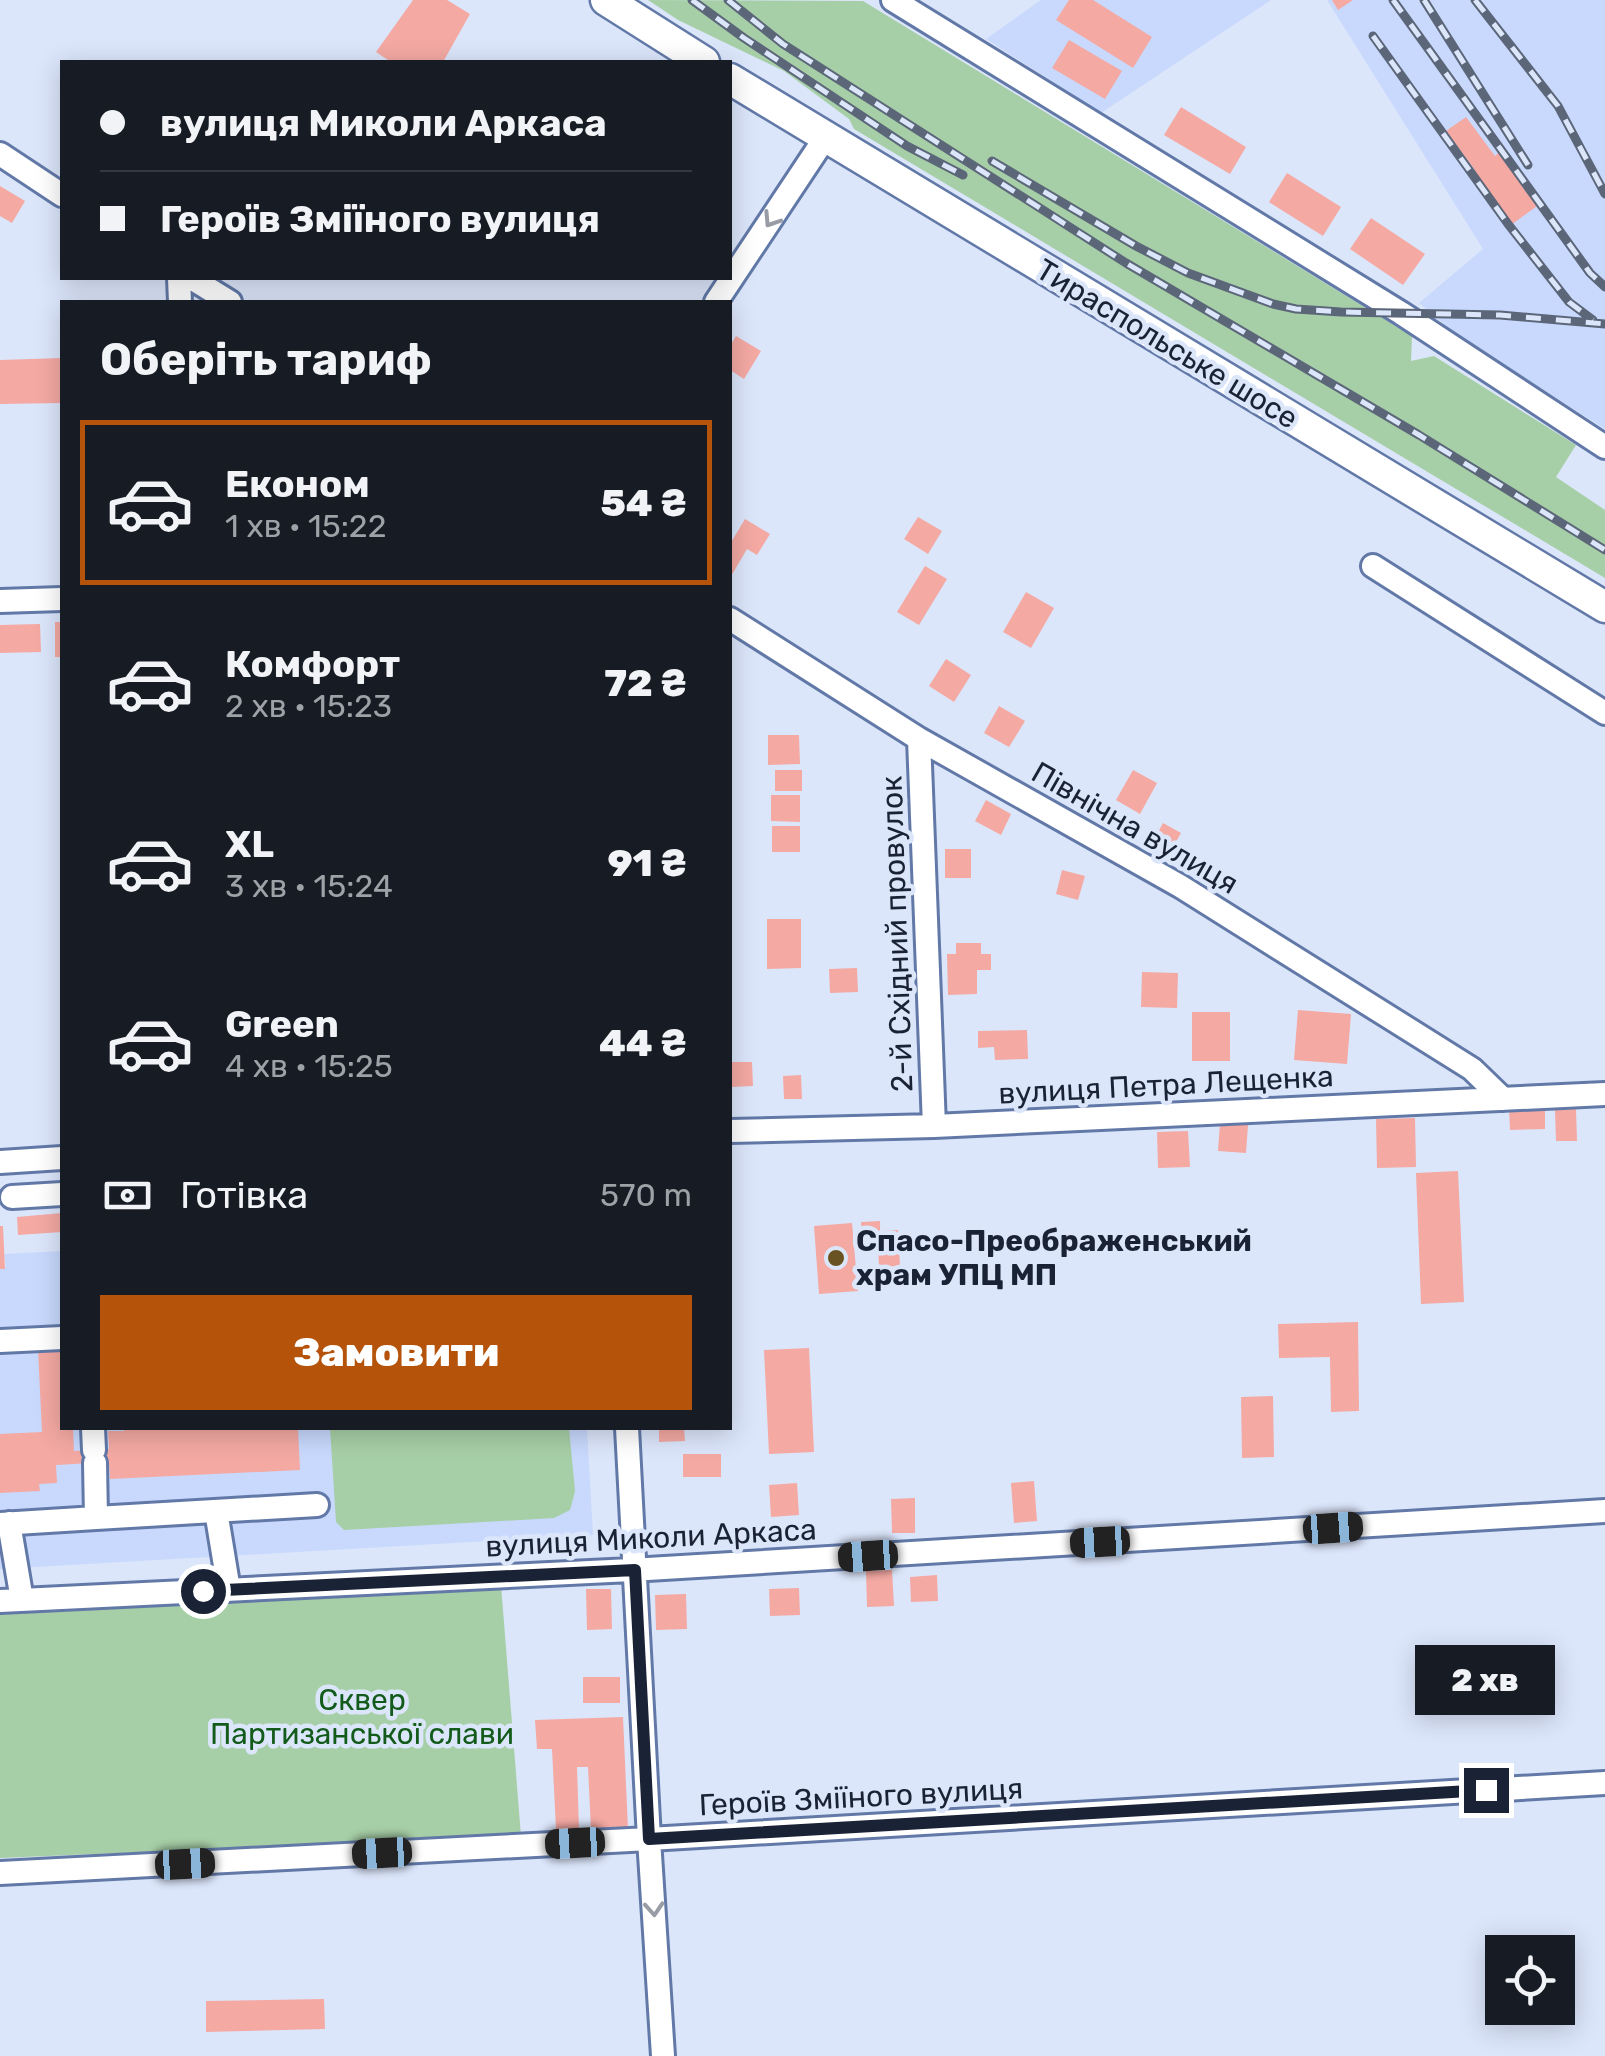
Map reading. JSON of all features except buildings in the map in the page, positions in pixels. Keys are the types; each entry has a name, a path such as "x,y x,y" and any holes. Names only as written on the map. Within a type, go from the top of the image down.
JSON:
{"main road":[{"path":"606,0 701,60"},
{"name":"Тираспольське шосе","path":"732,80 1605,607"}],"street":[{"path":"893,0 1401,314 1605,448"},
{"path":"732,278 825,138"},
{"path":"0,154 60,194"},
{"path":"194,280 227,300"},
{"path":"1373,566 1605,713"},
{"path":"0,601 60,599"},
{"name":"Північна вулиця","path":"732,620 918,738 1197,897 1472,1069 1503,1100"},
{"name":"2-й Східний провулок","path":"918,738 934,1126"},
{"name":"вулиця Петра Лещенка","path":"732,1132 1605,1094"},
{"path":"0,1162 60,1158"},
{"path":"12,1196 60,1194"},
{"path":"0,1342 60,1338"},
{"path":"627,1430 664,2056"},
{"path":"94,1447 96,1518"},
{"path":"11,1600 5,1524 317,1506"},
{"path":"216,1510 229,1590"},
{"name":"вулиця Миколи Аркаса","path":"11,1600 635,1570 1605,1511"},
{"name":"Героїв Зміїного вулиця","path":"0,1873 1605,1784"}],"shaded area":[{"path":"1041,0 1271,0 1101,113 986,39"},
{"path":"1327,0 1605,0 1605,429 1453,332 1419,303 1483,249"},
{"path":"60,1251 60,1430 587,1430 593,1535 0,1569 0,1267 6,1266 4,1254"}],"green space":[{"path":"648,0 863,1 1412,336 1411,361 1434,356 1576,445 1556,477 1605,510 1605,578 854,129 849,119 784,71 678,20"},
{"path":"330,1430 569,1430 575,1491 570,1510 554,1518 344,1530 336,1522"},
{"name":"Сквер Партизанської слави","path":"501,1585 521,1836 0,1858 0,1610"}],"railway":[{"path":"692,0 907,146 963,175"},
{"path":"728,0 783,44 1126,263 1419,435 1605,550"},
{"path":"1393,0 1590,273 1605,287"},
{"path":"1424,0 1528,165"},
{"path":"1475,0 1558,106 1605,194"},
{"path":"1373,36 1508,224 1569,302 1593,320"},
{"path":"992,161 1188,273 1273,304 1341,312 1500,315 1605,324"}],"place":[{"name":"Спасо-Преображенський храм УПЦ МП","path":"836,1258"}],"route":[{"path":"203,1591 635,1570 649,1839 1486,1790"}]}
